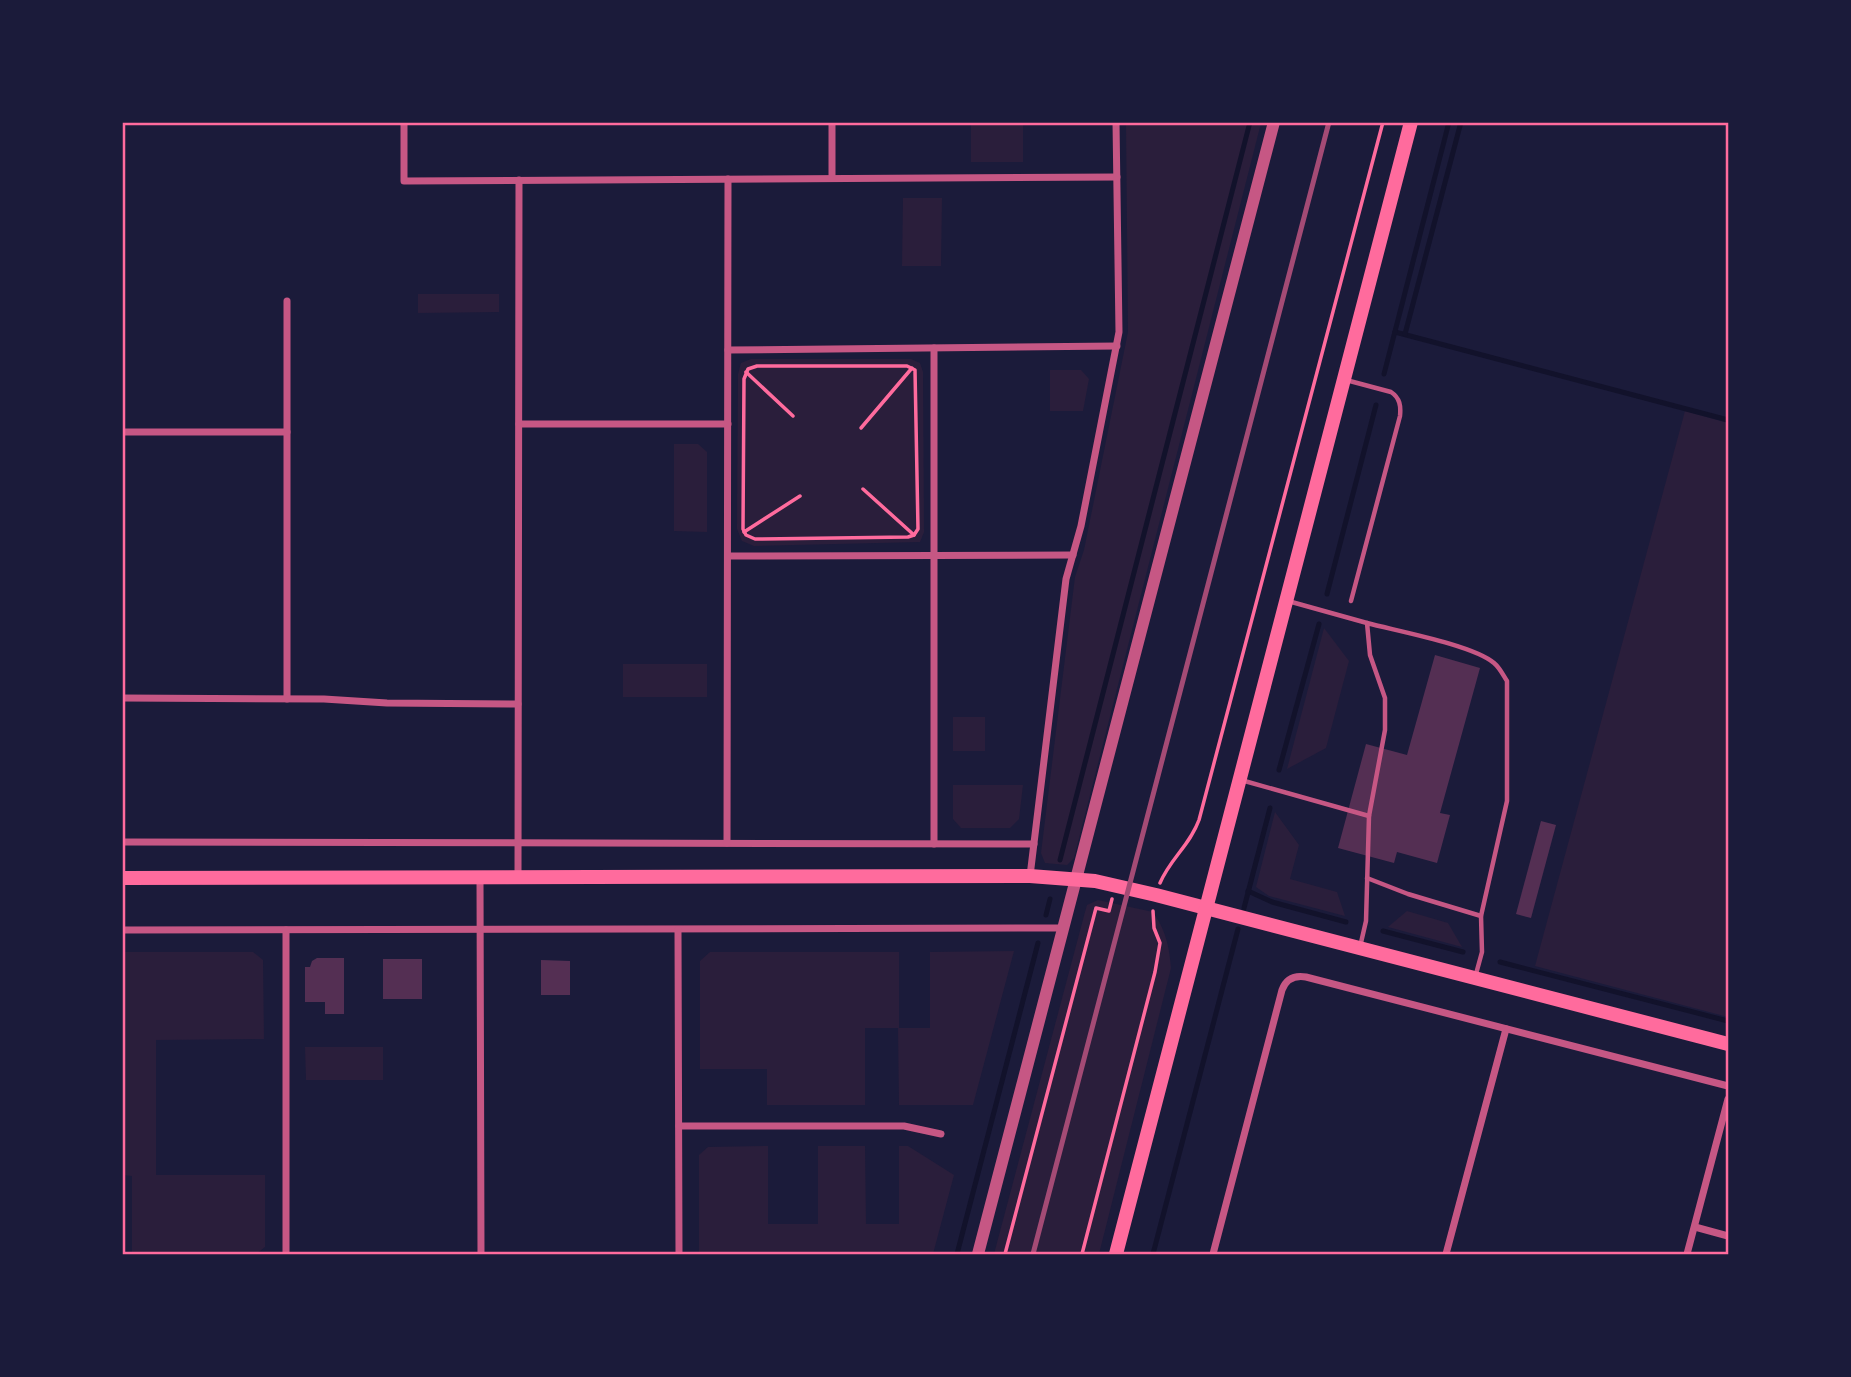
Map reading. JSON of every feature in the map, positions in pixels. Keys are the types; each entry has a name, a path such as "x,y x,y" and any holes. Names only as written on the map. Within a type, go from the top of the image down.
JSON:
{"main road":[{"path":"1116,1255 1411,122"},
{"path":"122,878 1076,878 1208,908 1728,1044"}],"street":[{"path":"404,122 404,181 1117,177"},
{"path":"832,122 832,178"},
{"path":"1030,876 1065,587 1082,526 1119,326 1116,122"},
{"path":"978,1255 1274,122"},
{"path":"727,843 728,179"},
{"path":"518,877 519,180"},
{"path":"286,301 287,699"},
{"path":"728,350 1116,346"},
{"path":"934,348 934,844"},
{"path":"519,424 728,424"},
{"path":"122,432 287,432"},
{"path":"728,556 1073,555"},
{"path":"122,698 518,704"},
{"path":"122,842 1034,844"},
{"path":"480,877 481,1255"},
{"path":"122,930 1063,928"},
{"path":"286,930 286,1255"},
{"path":"678,930 679,1255"},
{"path":"1213,1255 1282,990 1290,978 1306,977 1728,1086"},
{"path":"1446,1255 1506,1028"},
{"path":"1687,1255 1728,1099"},
{"path":"679,1126 904,1126 942,1134"},
{"path":"1695,1227 1728,1236"}],"lane":[{"path":"1345,379 1391,392 1399,399 1400,405 1351,601"},
{"path":"1287,600 1484,656 1497,665 1507,681 1507,801 1481,916 1482,952 1476,978"},
{"path":"1359,947 1366,921 1369,816 1385,730 1385,698 1370,655 1367,623"},
{"path":"1240,780 1369,816"},
{"path":"1367,878 1408,894 1481,916"}],"path":[{"path":"1082,1255 1155,972 1160,943 1152,917 1156,895 1161,879 1190,842 1199,820 1382,122"},
{"path":"746,372 757,366 912,368"},
{"path":"861,428 912,368"},
{"path":"744,532 755,539 914,535 918,528 917,376 912,368"},
{"path":"746,372 793,415"},
{"path":"744,532 746,372"},
{"path":"863,489 914,535"},
{"path":"744,532 800,496"},
{"path":"1005,1255 1096,908 1109,911 1115,886"}],"shaded area":[{"path":"971,123 1023,123 1023,162 971,162"},
{"path":"1126,123 1261,123 1074,858 1067,865 1045,863 1041,853 1075,577 1084,550 1128,332"},
{"path":"903,198 942,198 941,266 902,266"},
{"path":"418,294 499,294 499,312 418,313"},
{"path":"751,359 911,359 920,363 923,372 924,532 920,542 754,546 742,541 737,529 738,374 741,363"},
{"path":"1050,370 1081,370 1089,379 1083,411 1050,411"},
{"path":"1685,411 1728,423 1728,1017 1535,966"},
{"path":"674,444 698,444 707,452 707,532 674,531"},
{"path":"1324,628 1349,661 1326,748 1287,769"},
{"path":"623,664 707,664 707,697 623,697"},
{"path":"953,717 985,717 985,751 953,751"},
{"path":"953,785 1023,785 1019,819 1010,828 961,828 953,819"},
{"path":"1275,812 1299,845 1290,879 1337,892 1345,916 1269,896 1256,887"},
{"path":"1098,900 1153,912 1166,939 1171,968 1099,1254 994,1254 1087,905"},
{"path":"1407,911 1448,923 1462,947 1388,927"},
{"path":"1014,951 973,1105 899,1105 898,1028 865,1028 865,1105 767,1105 767,1069 700,1069 700,961 710,952 899,952 899,1028 930,1028 930,952"},
{"path":"124,952 253,952 263,960 264,1039 156,1040 156,1175 265,1175 265,1247 256,1254 132,1254 132,1176 122,1175"},
{"path":"305,1047 383,1047 383,1080 306,1080"},
{"path":"768,1146 768,1224 818,1224 818,1146 865,1146 866,1224 899,1224 899,1146 908,1146 954,1175 933,1254 699,1254 699,1155 708,1147"}],"building":[{"path":"1435,655 1480,668 1440,813 1450,815 1437,863 1397,852 1394,863 1338,848 1366,744 1407,755"},
{"path":"1541,821 1556,825 1531,918 1516,914"},
{"path":"317,958 344,958 344,1014 325,1014 325,1002 305,1002 305,967 310,967 312,961"},
{"path":"383,959 422,959 422,999 383,999"},
{"path":"541,960 570,961 570,995 541,995"}],"waterway":[{"path":"1060,860 1250,122"},
{"path":"1384,374 1449,122"},
{"path":"1405,334 1461,122"},
{"path":"1395,332 1728,420"},
{"path":"1327,594 1376,405"},
{"path":"1279,770 1319,624"},
{"path":"1244,908 1270,808"},
{"path":"1248,891 1272,902 1346,922"},
{"path":"1046,915 1050,899"},
{"path":"1153,1254 1238,929"},
{"path":"1383,931 1463,952"},
{"path":"957,1254 1038,943"},
{"path":"1500,962 1728,1021"}],"railway":[{"path":"1033,1254 1329,122"}]}
